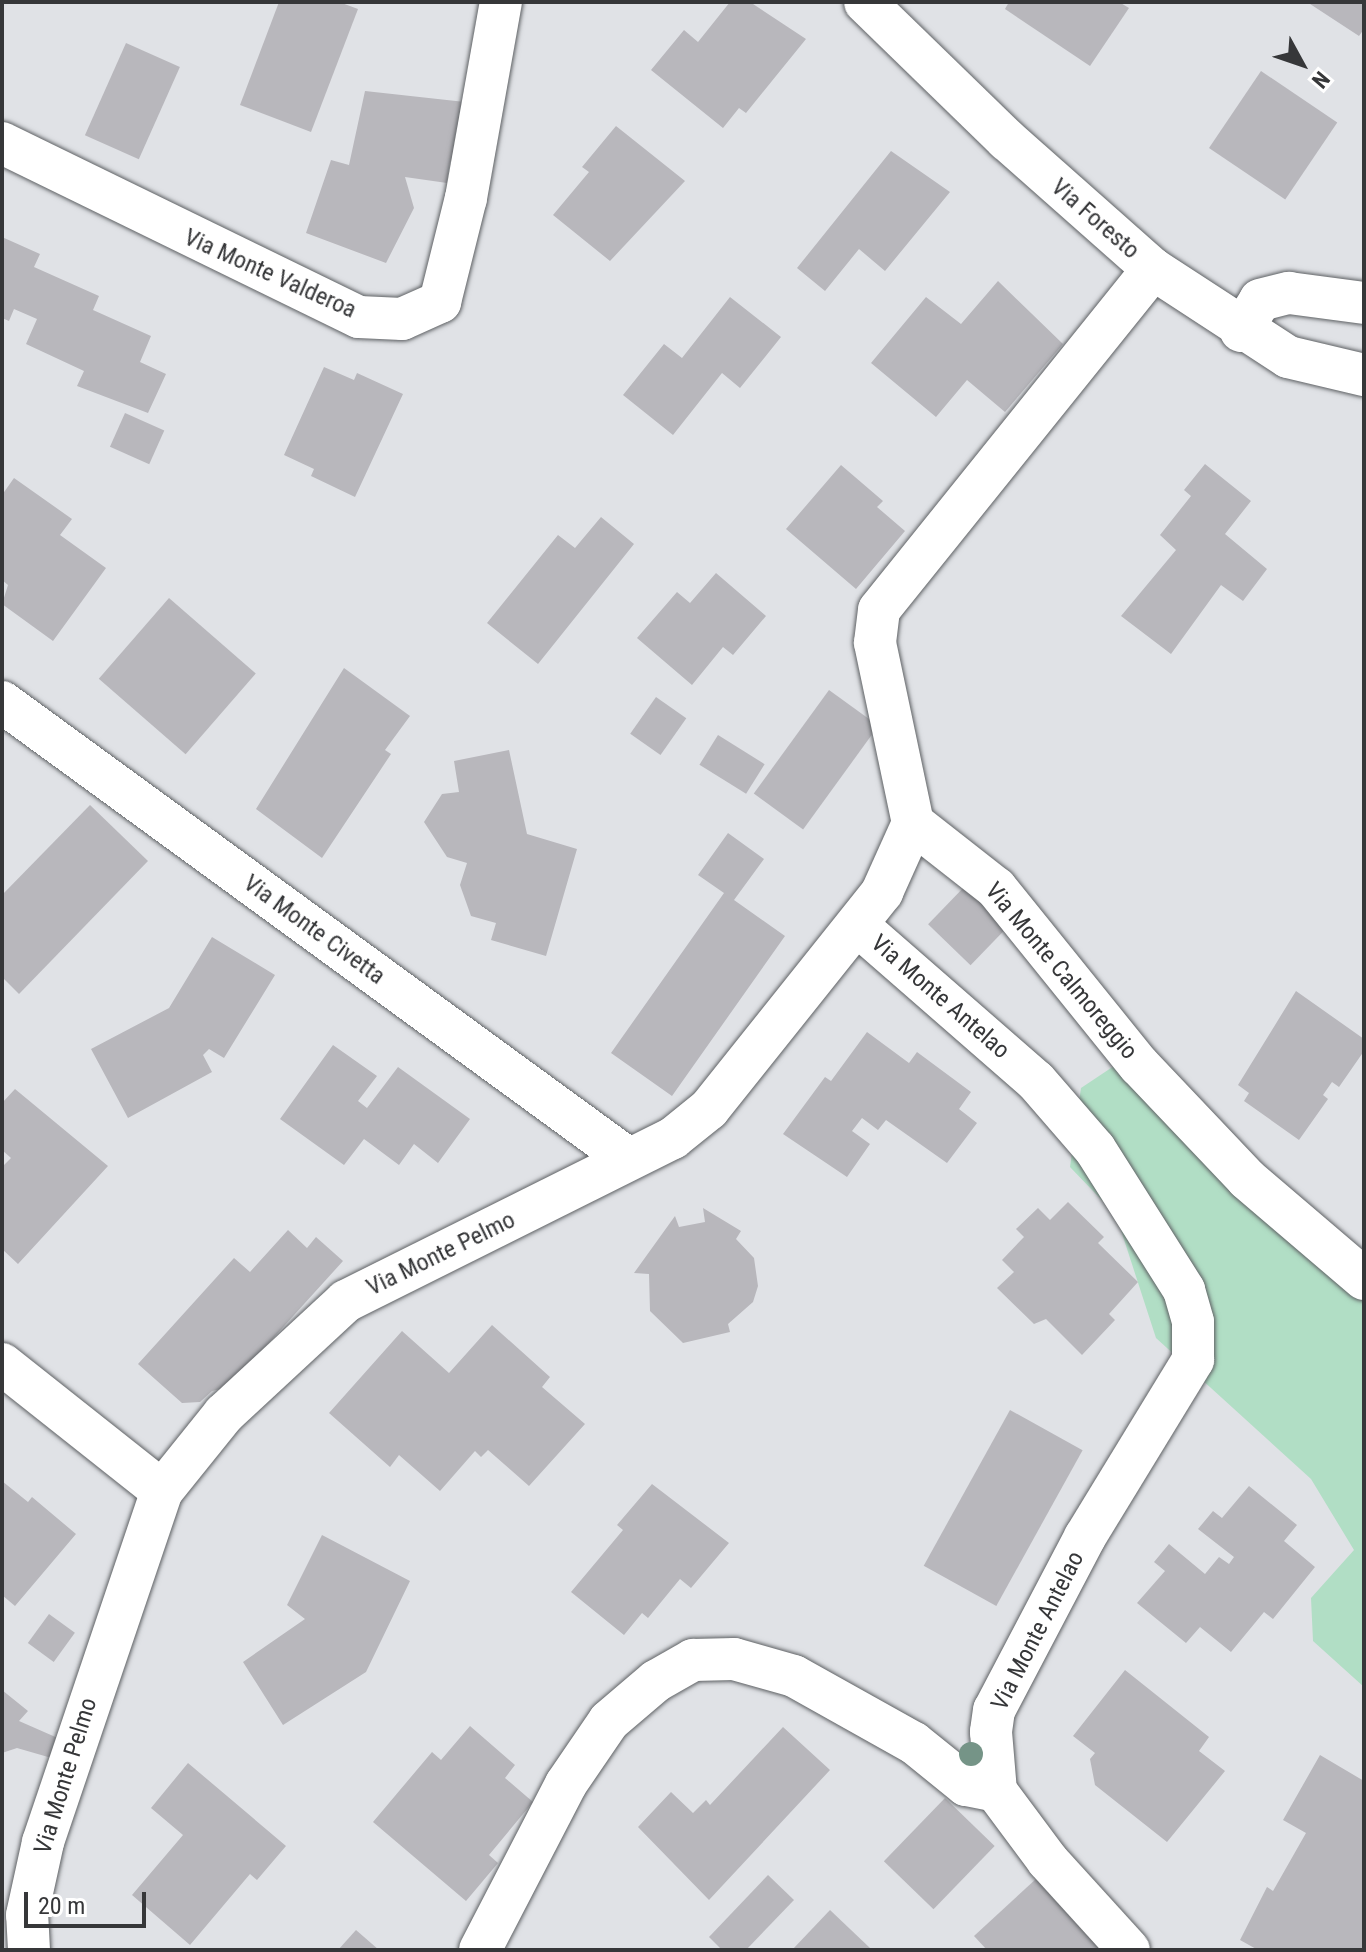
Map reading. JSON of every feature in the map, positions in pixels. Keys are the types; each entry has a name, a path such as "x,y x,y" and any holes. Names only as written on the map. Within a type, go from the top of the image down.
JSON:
{"street":[{"name":"Via Monte Valderoa","path":"2,143 359,317 402,319 440,302 466,198 501,2"},
{"name":"Via Foresto","path":"865,2 1017,149 1153,269 1241,331 1288,357 1364,375"},
{"path":"913,823 875,643 879,610 1153,269"},
{"path":"1241,331 1260,300 1289,293 1364,303"},
{"name":"Via Monte Civetta","path":"2,702 627,1158"},
{"name":"Via Monte Pelmo","path":"29,1950 27,1915 43,1842 162,1491 224,1414 346,1301 627,1158 673,1138 709,1109 857,925 900,862 913,823"},
{"name":"Via Monte Calmoreggio","path":"913,823 996,888 1139,1065 1247,1179 1364,1279"},
{"name":"Via Monte Antelao","path":"857,925 1036,1081 1085,1138 1167,1262 1193,1322 1193,1360 1085,1537 994,1710 990,1752 996,1791"},
{"path":"2,1364 162,1491"},
{"path":"480,1950 566,1784 609,1721 656,1681 693,1660 734,1659 794,1676 914,1743 966,1785 996,1791 1048,1861 1129,1950"},
{"path":"914,1743 958,1738 994,1710"}],"green space":[{"path":"1114,1066 1364,1259 1364,1687 1313,1641 1311,1598 1354,1550 1311,1479 1156,1338 1116,1215 1070,1167 1081,1088"}],"building":[{"path":"279,2 339,2 358,9 311,132 240,105"},
{"path":"730,2 750,2 806,39 746,113 739,108 723,128 651,70 684,30 698,42"},
{"path":"1009,2 1119,2 1129,8 1090,66 1005,9"},
{"path":"1307,2 1364,2 1364,29 1359,36"},
{"path":"126,43 180,67 139,159 85,135"},
{"path":"1261,71 1337,122 1285,200 1209,148"},
{"path":"365,91 465,102 457,156 450,162 447,183 405,177 414,208 386,263 306,233 331,160 349,165"},
{"path":"616,126 685,181 610,261 553,215 589,172 582,167"},
{"path":"891,151 950,192 885,271 859,249 825,291 797,268"},
{"path":"2,237 40,254 34,267 99,296 93,310 151,336 140,362 166,374 148,413 77,386 84,371 26,344 37,319 14,309 9,321 2,318"},
{"path":"998,281 1063,344 1005,412 967,380 936,417 871,363 926,297 961,324"},
{"path":"730,297 781,337 740,388 722,373 673,435 623,395 664,344 682,358"},
{"path":"324,367 354,380 357,373 403,394 355,497 311,476 314,469 284,455"},
{"path":"125,413 164,430 149,464 110,447"},
{"path":"1205,464 1251,501 1225,534 1267,569 1243,601 1221,585 1171,654 1121,616 1176,550 1160,535 1191,496 1184,490"},
{"path":"841,465 883,501 877,507 905,531 856,589 786,529"},
{"path":"14,478 72,519 60,535 106,568 53,641 2,604 8,585 2,580 2,495"},
{"path":"601,517 634,544 538,664 487,623 558,535 575,548"},
{"path":"716,573 766,616 733,655 723,647 692,685 637,638 677,592 690,603"},
{"path":"169,598 256,673 186,754 99,679"},
{"path":"344,668 410,716 385,750 391,754 322,858 256,809"},
{"path":"829,690 878,726 803,829 754,794"},
{"path":"656,697 686,718 660,755 630,734"},
{"path":"718,735 765,764 746,794 699,765"},
{"path":"509,750 527,834 577,849 546,956 491,940 496,923 471,916 460,885 467,863 447,857 424,822 442,794 459,792 454,761"},
{"path":"90,805 148,861 19,994 2,977 2,895"},
{"path":"728,833 764,859 734,900 785,936 672,1096 611,1053 724,893 698,875"},
{"path":"967,884 1009,925 971,965 928,924"},
{"path":"212,937 275,975 224,1058 209,1049 203,1055 212,1072 128,1118 91,1049 169,1008"},
{"path":"1296,991 1364,1039 1364,1051 1339,1087 1332,1082 1323,1095 1328,1099 1299,1140 1244,1101 1249,1093 1238,1085"},
{"path":"867,1032 909,1063 917,1052 971,1092 959,1109 977,1123 947,1163 886,1120 878,1130 862,1118 852,1131 870,1144 847,1177 783,1134 825,1077 831,1081"},
{"path":"333,1045 377,1076 358,1101 367,1108 398,1067 470,1119 438,1163 414,1144 399,1165 364,1139 344,1165 280,1119"},
{"path":"15,1089 108,1166 18,1264 2,1249 2,1167 11,1158 2,1150 2,1103"},
{"path":"1068,1202 1104,1237 1098,1243 1138,1282 1109,1314 1115,1320 1082,1355 1046,1319 1034,1324 997,1288 1014,1272 1002,1260 1024,1237 1016,1229 1038,1208 1050,1220"},
{"path":"703,1208 741,1231 736,1239 754,1258 758,1286 753,1302 728,1324 730,1332 683,1343 650,1311 649,1274 634,1273 675,1216 679,1227 705,1222"},
{"path":"288,1230 307,1248 316,1237 343,1261 229,1387 212,1391 200,1402 182,1403 138,1364 234,1258 250,1272"},
{"path":"492,1325 550,1377 542,1387 585,1424 529,1486 488,1450 481,1457 475,1451 440,1491 399,1455 390,1467 329,1413 402,1331 449,1373"},
{"path":"1010,1410 1083,1450 996,1606 924,1566"},
{"path":"2,1481 28,1502 32,1497 76,1534 15,1606 2,1595"},
{"path":"652,1484 729,1543 691,1588 680,1579 648,1618 642,1613 624,1635 571,1592 623,1530 617,1525"},
{"path":"1249,1486 1297,1525 1284,1541 1315,1567 1273,1619 1264,1612 1231,1652 1200,1627 1186,1643 1137,1603 1165,1571 1154,1562 1169,1544 1205,1574 1219,1557 1229,1564 1234,1557 1198,1529 1213,1511 1222,1518"},
{"path":"322,1535 410,1581 366,1672 283,1725 243,1662 305,1619 287,1605"},
{"path":"49,1614 75,1633 54,1662 28,1643"},
{"path":"1125,1670 1209,1737 1199,1751 1225,1771 1167,1842 1095,1785 1090,1759 1095,1753 1073,1736"},
{"path":"2,1690 28,1711 19,1721 60,1739 55,1759 17,1748 2,1753"},
{"path":"470,1726 515,1765 505,1778 533,1802 489,1855 498,1863 466,1901 373,1822 432,1752 441,1760"},
{"path":"783,1727 830,1770 709,1900 638,1827 671,1792 693,1813 706,1800 710,1805"},
{"path":"1320,1755 1364,1781 1364,1950 1258,1950 1240,1940 1267,1887 1273,1891 1306,1833 1283,1820"},
{"path":"188,1763 286,1846 257,1880 250,1874 190,1945 132,1895 183,1835 151,1808"},
{"path":"945,1798 995,1846 934,1909 884,1861"},
{"path":"768,1875 794,1900 746,1950 722,1950 709,1937"},
{"path":"1037,1878 1101,1950 987,1950 974,1936"},
{"path":"830,1910 870,1948 792,1950"},
{"path":"356,1930 379,1950 338,1950"}]}
